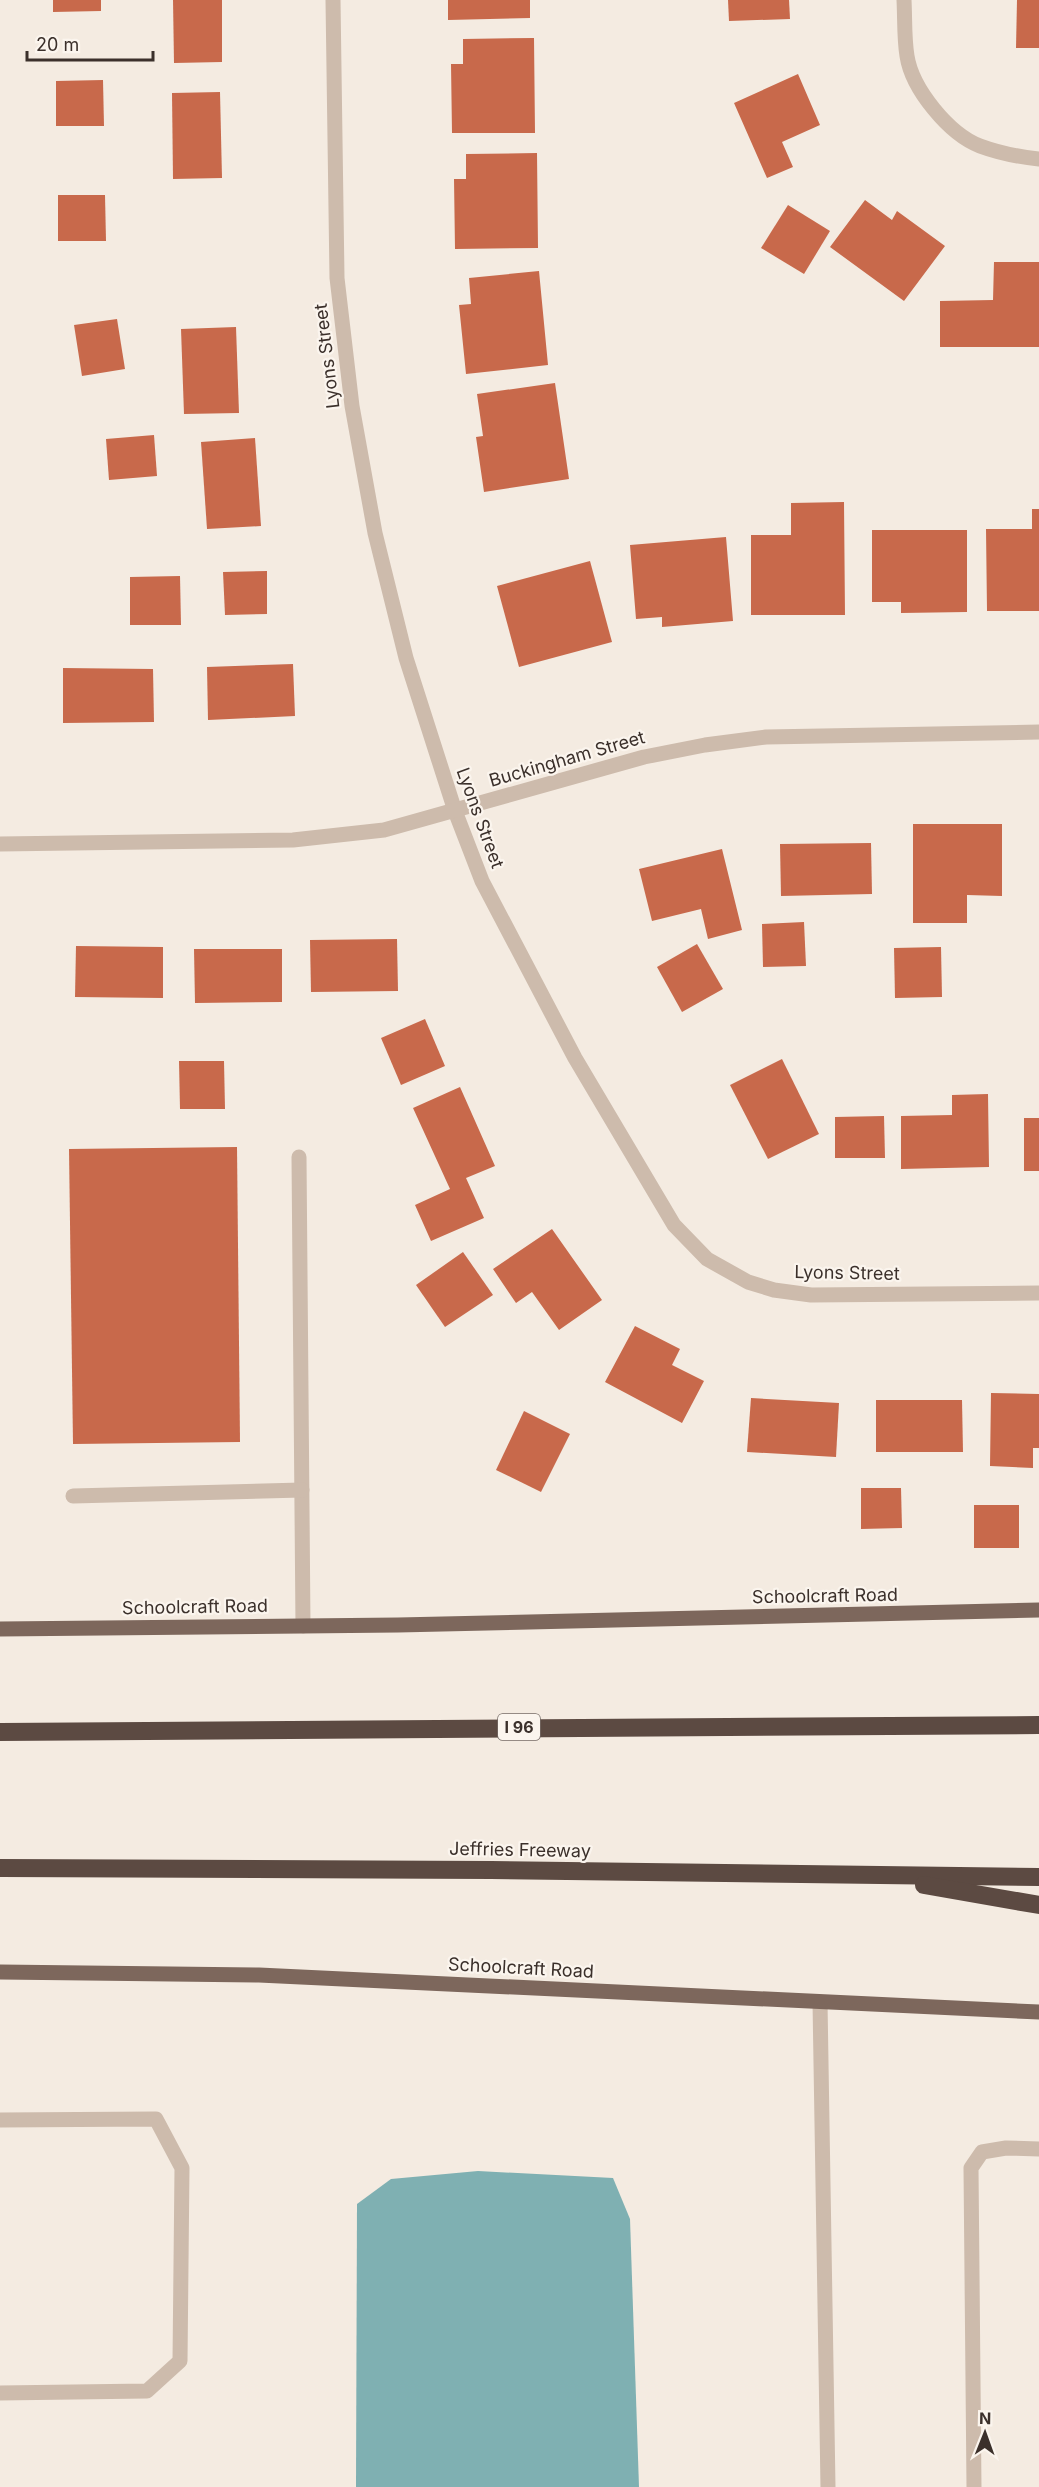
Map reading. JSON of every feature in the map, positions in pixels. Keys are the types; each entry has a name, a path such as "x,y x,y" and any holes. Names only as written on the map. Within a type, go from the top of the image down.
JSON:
{"highway":[{"name":"I 96","path":"0,1732 1039,1725"},
{"name":"Jeffries Freeway","path":"0,1868 479,1870 872,1877 1039,1877"},
{"path":"872,1877 1039,1905"}],"main road":[{"name":"Schoolcraft Road","path":"0,1629 303,1626 1039,1610"},
{"name":"Schoolcraft Road","path":"0,1972 259,1975 1039,2012"}],"street":[{"name":"Lyons Street","path":"333,0 338,278 352,406 375,533 406,658 455,811 482,881 575,1058 674,1225 707,1259 748,1282 774,1290 811,1295 1039,1293"},
{"path":"903,0 907,57 921,92 943,120 978,145 1017,157 1039,159"},
{"name":"Buckingham Street","path":"0,844 293,840 384,830 644,757 705,745 766,737 1039,732"},
{"path":"299,1157 303,1626"},
{"path":"73,1496 302,1490"},
{"path":"820,2002 828,2487"},
{"path":"0,2120 156,2119 182,2168 180,2361 147,2391 0,2393"},
{"path":"974,2487 971,2168 982,2152 1006,2148 1039,2149"}],"water":[{"path":"478,2171 613,2178 630,2219 639,2487 356,2487 357,2204 391,2179"}],"building":[{"path":"53,0 101,0 101,11 53,12"},
{"path":"173,0 222,0 222,62 174,63"},
{"path":"448,0 530,0 530,18 448,20"},
{"path":"728,0 789,0 790,19 729,21"},
{"path":"1017,0 1039,0 1039,48 1016,48"},
{"path":"534,38 535,133 452,133 451,64 463,64 463,39"},
{"path":"798,74 820,125 782,142 793,167 767,178 734,103"},
{"path":"103,80 104,126 56,126 56,81"},
{"path":"220,92 222,178 173,179 172,93"},
{"path":"537,153 538,248 455,249 454,179 466,179 466,154"},
{"path":"58,195 105,195 106,241 58,241"},
{"path":"865,200 892,220 897,211 945,246 904,301 830,247"},
{"path":"788,205 830,231 804,274 761,248"},
{"path":"994,262 1039,262 1039,347 940,347 940,301 993,300"},
{"path":"539,271 548,365 466,374 459,305 471,304 469,278"},
{"path":"117,319 125,369 82,376 74,325"},
{"path":"236,327 239,413 184,414 181,329"},
{"path":"555,383 569,479 484,492 476,437 483,436 477,394"},
{"path":"154,435 157,476 109,480 106,439"},
{"path":"255,438 261,526 207,529 201,442"},
{"path":"844,502 845,615 751,615 751,535 791,535 791,503"},
{"path":"1032,509 1039,509 1039,611 987,611 986,529 1032,529"},
{"path":"872,530 967,530 967,612 901,613 901,602 872,602"},
{"path":"726,537 733,621 662,627 662,617 636,619 630,545"},
{"path":"590,561 612,642 519,667 497,586"},
{"path":"267,571 267,614 225,615 223,572"},
{"path":"180,576 181,625 130,625 130,577"},
{"path":"293,664 295,716 208,720 207,667"},
{"path":"63,668 153,669 154,722 63,723"},
{"path":"913,824 1002,824 1002,896 967,895 967,923 913,923"},
{"path":"871,843 872,894 781,896 780,844"},
{"path":"722,849 742,930 708,939 701,909 652,921 639,869"},
{"path":"804,922 806,966 763,967 762,924"},
{"path":"397,939 398,991 311,992 310,940"},
{"path":"697,944 723,989 682,1012 657,967"},
{"path":"76,946 163,947 163,998 75,997"},
{"path":"941,947 942,997 895,998 894,948"},
{"path":"194,949 282,949 282,1002 195,1003"},
{"path":"425,1019 445,1066 401,1085 381,1038"},
{"path":"782,1059 819,1134 768,1159 730,1085"},
{"path":"179,1061 224,1061 225,1109 180,1109"},
{"path":"460,1087 495,1166 466,1178 484,1218 431,1241 415,1205 450,1189 413,1108"},
{"path":"988,1094 989,1167 901,1169 901,1116 952,1115 952,1095"},
{"path":"884,1116 885,1158 835,1158 835,1117"},
{"path":"1024,1118 1039,1118 1039,1171 1024,1171"},
{"path":"237,1147 240,1442 73,1444 69,1149"},
{"path":"552,1229 602,1300 559,1330 532,1292 516,1303 493,1269"},
{"path":"463,1252 493,1295 445,1327 416,1285"},
{"path":"635,1326 680,1349 672,1365 704,1381 682,1423 605,1382"},
{"path":"991,1393 1039,1394 1039,1448 1033,1448 1033,1468 990,1466"},
{"path":"751,1398 839,1403 836,1457 747,1452"},
{"path":"876,1400 962,1400 963,1452 876,1452"},
{"path":"524,1411 570,1434 541,1492 496,1470"},
{"path":"861,1488 901,1488 902,1528 861,1529"},
{"path":"974,1505 1019,1505 1019,1548 974,1548"}]}
